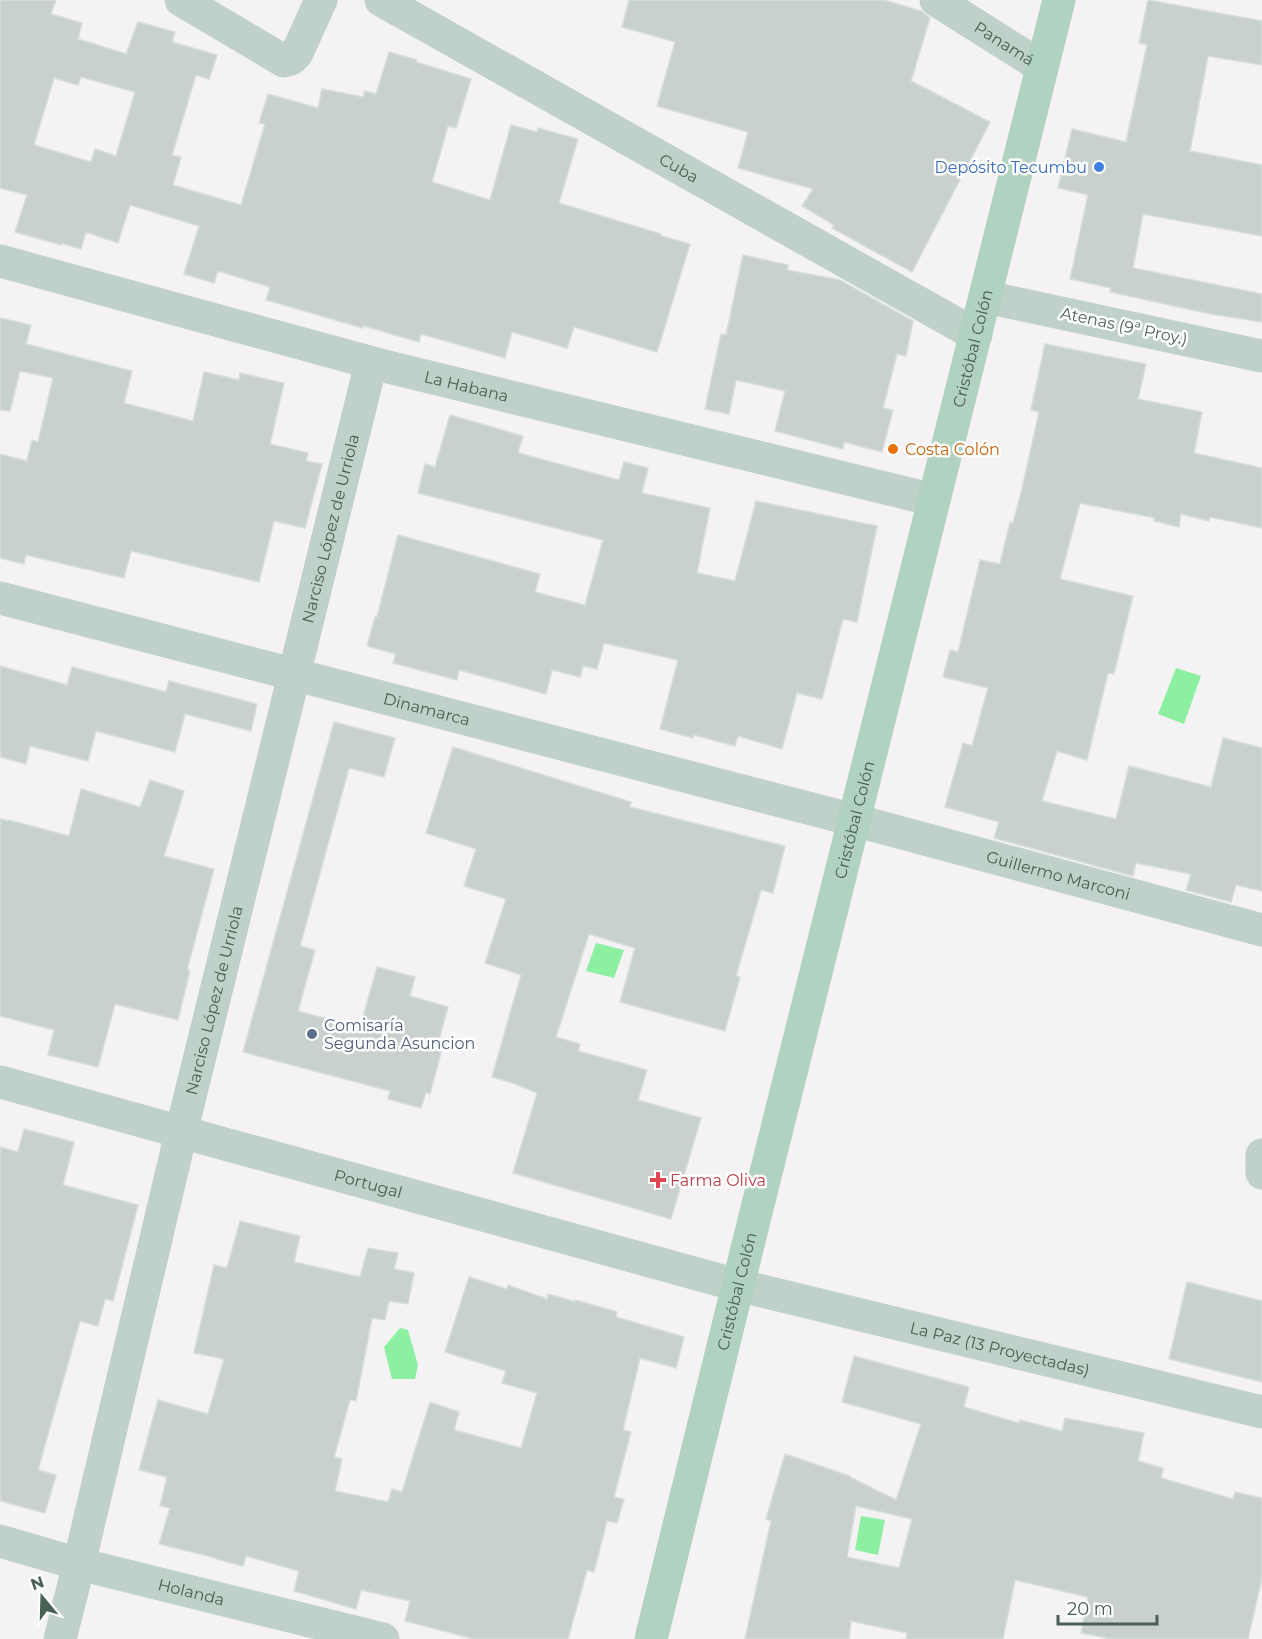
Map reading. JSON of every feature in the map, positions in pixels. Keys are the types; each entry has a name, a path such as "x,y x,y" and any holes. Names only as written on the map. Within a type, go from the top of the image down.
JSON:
{"main road":[{"name":"Cristóbal Colón","path":"651,1639 737,1285 1059,0"}],"street":[{"path":"181,0 284,61 291,59 297,53 321,0"},
{"name":"Cuba","path":"381,0 976,335"},
{"name":"Panamá","path":"936,0 1042,67"},
{"name":"La Habana","path":"0,261 371,363 934,500"},
{"name":"Atenas (9ª Proy.)","path":"986,297 1262,356"},
{"name":"Narciso López de Urriola","path":"60,1639 80,1564 181,1133 371,363"},
{"name":"Dinamarca","path":"0,598 854,820"},
{"name":"Guillermo Marconi","path":"854,820 1262,930"},
{"name":"Portugal","path":"0,1082 737,1285"},
{"path":"1262,1155 1262,1173"},
{"name":"La Paz (13 Proyectadas)","path":"737,1285 1262,1412"},
{"name":"Holanda","path":"0,1541 80,1564 383,1639"}],"shaded area":[{"path":"1176,668 1201,676 1184,724 1158,714"},
{"path":"596,943 624,950 614,978 586,971"},
{"path":"400,1328 408,1330 418,1365 415,1379 392,1379 384,1347"},
{"path":"861,1516 885,1520 878,1555 855,1550"}],"building":[{"path":"0,0 56,0 51,14 82,23 78,39 126,54 138,22 175,32 172,42 217,55 209,79 196,75 172,155 181,157 173,185 241,205 265,124 259,123 268,94 318,108 322,89 363,97 365,91 376,94 389,52 471,79 456,128 448,126 432,182 490,200 511,125 537,132 538,128 578,139 559,203 690,244 657,352 574,327 567,348 512,332 505,358 421,334 419,342 266,300 270,287 218,271 214,283 184,274 199,226 130,205 118,243 86,232 81,249 15,232 27,195 0,188","holes":["81,77 135,92 116,156 95,149 91,162 34,145 54,78 78,85"]},
{"path":"629,0 884,0 921,11 930,18 911,81 990,122 912,272 832,228 834,225 802,206 813,189 738,168 748,132 657,106 675,42 622,27"},
{"path":"1148,0 1262,21 1262,65 1208,56 1190,151 1262,165 1262,236 1143,214 1133,268 1262,294 1262,322 1211,314 1110,292 1111,288 1070,279 1088,195 1058,188 1072,129 1126,142 1147,45 1139,43"},
{"path":"743,255 788,265 787,270 840,280 913,321 906,356 897,354 883,408 893,410 882,452 844,442 843,449 775,431 785,391 736,380 729,414 705,409 721,334 726,335"},
{"path":"0,318 31,325 26,344 132,371 124,403 193,421 204,372 239,380 240,373 284,383 270,444 308,453 306,461 322,464 305,528 274,521 259,582 131,551 124,578 26,555 24,564 0,558 0,454 27,461 32,440 38,442 53,378 20,371 10,411 0,410"},
{"path":"1045,344 1146,364 1138,399 1202,412 1194,453 1262,468 1262,528 1210,517 1209,521 1181,514 1179,527 1154,521 1155,518 1080,503 1060,579 1133,596 1114,674 1108,673 1087,760 1057,751 1042,801 1116,819 1129,766 1211,787 1223,738 1262,748 1262,891 1236,885 1231,902 1186,890 1191,874 1136,863 1133,876 994,838 999,822 945,807 963,743 972,746 988,688 943,677 950,650 958,652 980,560 1000,564 1010,522 1013,523 1039,412 1031,410"},
{"path":"450,415 523,436 518,453 619,480 624,462 648,468 642,493 710,508 697,573 735,581 756,501 877,526 857,622 843,619 822,699 797,693 782,749 738,736 735,746 660,729 678,660 604,643 597,669 583,666 580,677 552,670 546,694 459,670 457,680 393,663 396,654 367,646 375,617 377,617 398,535 540,574 535,592 585,605 603,540 418,493 425,464 435,467"},
{"path":"0,666 67,685 72,667 166,692 169,681 257,704 251,731 185,714 175,752 96,731 88,761 30,746 26,764 0,757"},
{"path":"334,722 395,738 384,777 349,768 300,946 315,950 298,1011 360,1028 377,967 415,977 410,996 448,1007 437,1047 442,1049 430,1094 426,1092 421,1108 388,1099 390,1091 243,1052"},
{"path":"453,747 631,802 630,807 785,846 773,893 761,890 736,976 740,977 725,1031 620,1002 635,948 589,934 556,1037 580,1044 578,1051 647,1070 638,1100 701,1118 671,1219 513,1173 537,1093 492,1077 521,975 485,963 506,899 464,886 476,849 426,833"},
{"path":"150,780 184,791 164,856 214,869 187,970 190,970 178,1020 115,1004 98,1067 48,1055 54,1030 0,1016 0,819 69,836 81,789 140,807"},
{"path":"24,1129 74,1142 63,1185 138,1205 113,1301 105,1299 98,1326 80,1321 38,1470 56,1475 45,1513 0,1501 0,1147 18,1152"},
{"path":"240,1221 300,1236 294,1262 360,1277 368,1248 398,1253 394,1269 414,1273 408,1304 389,1301 385,1320 372,1318 356,1401 350,1400 334,1457 342,1459 335,1491 388,1502 392,1489 402,1492 430,1402 459,1412 454,1430 521,1448 537,1393 502,1383 506,1371 445,1352 469,1277 507,1289 508,1285 547,1299 548,1294 576,1302 576,1300 617,1312 616,1317 684,1337 676,1368 640,1358 623,1430 631,1432 614,1497 624,1499 617,1523 607,1521 594,1572 587,1570 568,1639 474,1639 405,1621 410,1601 361,1590 356,1609 294,1591 299,1571 246,1556 243,1566 159,1544 170,1508 160,1506 167,1477 139,1470 158,1400 208,1414 224,1359 194,1353 214,1265 227,1268"},
{"path":"1187,1282 1262,1301 1262,1382 1169,1359"},
{"path":"854,1356 969,1387 964,1407 1019,1423 1020,1420 1062,1431 1065,1418 1144,1433 1138,1461 1163,1468 1161,1478 1233,1499 1235,1492 1262,1498 1262,1578 1248,1639 1112,1639 1081,1633 1088,1597 1015,1580 1003,1639 906,1639 907,1633 851,1621 849,1639 745,1639 771,1521 766,1519 785,1454 850,1476 896,1500 921,1424 842,1402","holes":["856,1506 912,1519 899,1568 847,1557"]}],"place":[{"name":"Depósito Tecumbu","path":"1099,167"},
{"name":"Costa Colón","path":"893,449"},
{"name":"Comisaría Segunda Asuncion","path":"312,1034"},
{"name":"Farma Oliva","path":"658,1180"}]}
